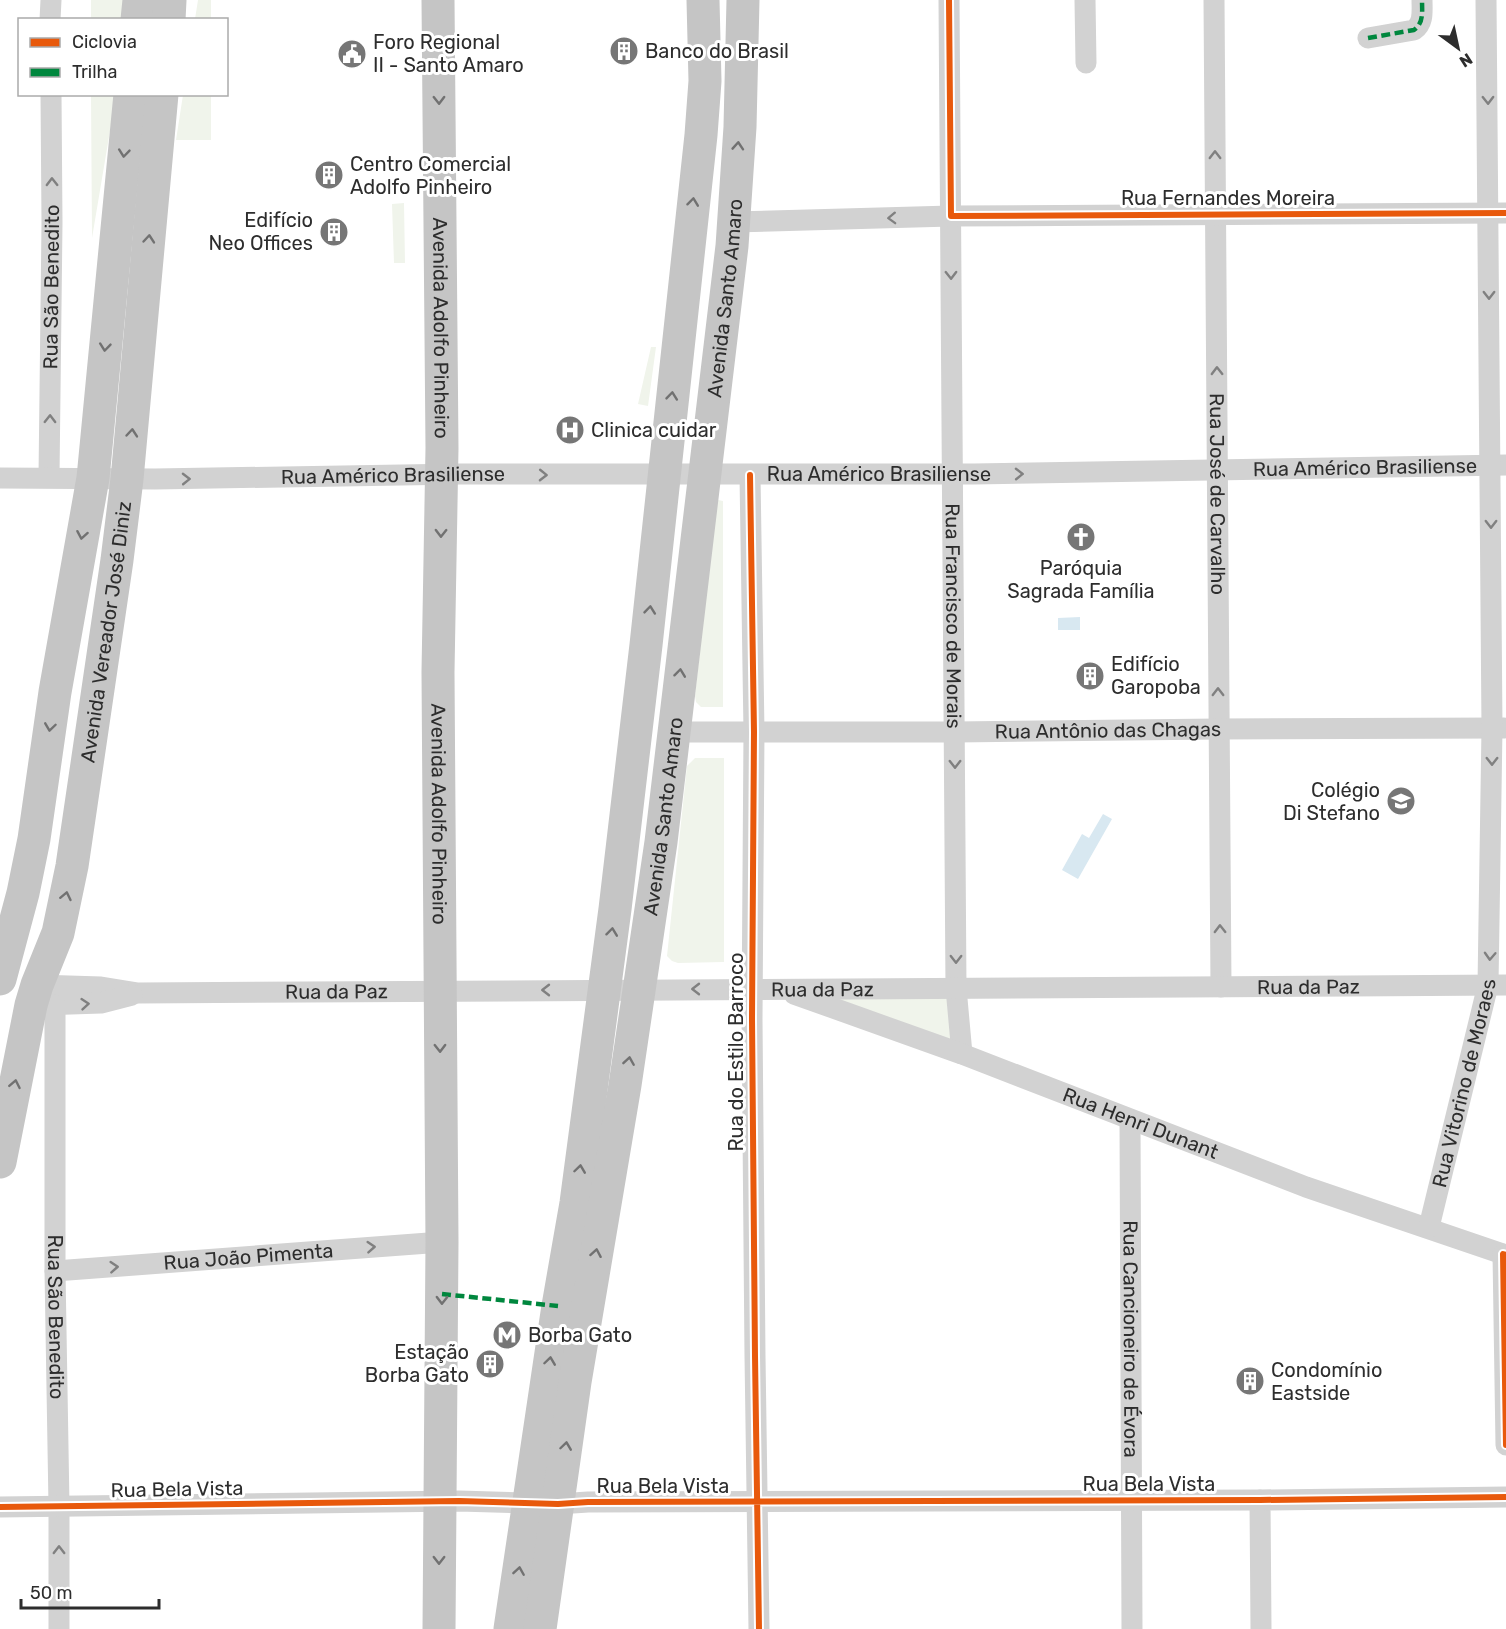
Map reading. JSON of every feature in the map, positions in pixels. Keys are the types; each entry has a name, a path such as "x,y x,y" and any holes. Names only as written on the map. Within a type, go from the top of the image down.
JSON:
{"main road":[{"path":"137,18 139,0"},
{"path":"169,18 170,0"},
{"name":"Avenida Adolfo Pinheiro","path":"438,0 442,474 438,672 442,1242 440,1629"},
{"name":"Avenida Santo Amaro","path":"540,1629 544,1503 558,1306 576,1203 604,990 665,476 702,113 705,58 703,0"},
{"name":"Avenida Santo Amaro","path":"510,1629 574,1382 640,990 659,854 732,246 740,127 743,0"},
{"name":"Avenida Vereador José Diniz","path":"0,979 24,893 55,692 93,478 130,96"},
{"name":"Avenida Vereador José Diniz","path":"0,1162 58,933 72,866 128,479 162,96"},
{"path":"636,730 673,732"}],"street":[{"path":"50,18 51,0"},
{"name":"Rua Francisco de Morais","path":"949,0 956,988 962,1054"},
{"path":"1085,0 1086,63"},
{"name":"Rua José de Carvalho","path":"1214,0 1221,987"},
{"path":"1368,38 1414,30 1421,20 1422,0"},
{"name":"Rua Vitorino de Moraes","path":"1429,1227 1497,985 1499,728 1497,213 1486,0"},
{"name":"Rua São Benedito","path":"49,477 51,96"},
{"name":"Rua Fernandes Moreira","path":"733,222 951,216 1497,213"},
{"name":"Rua Américo Brasiliense","path":"0,478 128,479 442,474 953,475 1498,465"},
{"name":"Rua do Estilo Barroco","path":"750,475 754,732 752,989 759,1629"},
{"name":"Rua Antônio das Chagas","path":"673,732 1499,728"},
{"name":"Rua da Paz","path":"41,998 101,987 138,993 1497,985"},
{"name":"Rua Henri Dunant","path":"778,989 962,1054 1306,1187 1505,1254"},
{"name":"Rua São Benedito","path":"41,998 55,1271 60,1506 59,1629"},
{"name":"Rua Cancioneiro de Évora","path":"1130,1120 1132,1629"},
{"name":"Rua João Pimenta","path":"55,1271 442,1242"},
{"path":"1505,1254 1506,1445"},
{"name":"Rua Bela Vista","path":"0,1508 439,1501 757,1503 1506,1497"},
{"path":"1260,1500 1261,1629"}],"shaded area":[{"path":"91,0 132,0 128,18 91,18"},
{"path":"198,0 211,0 211,18 195,18"},
{"path":"91,96 116,96 92,238"},
{"path":"183,96 211,96 211,140 176,140"},
{"path":"404,203 405,263 394,263 392,204"},
{"path":"651,347 656,347 648,406 638,404"},
{"path":"718,500 723,501 723,707 701,707 696,702 695,696"},
{"path":"1080,617 1080,630 1058,630 1058,618"},
{"path":"695,758 724,758 724,962 678,963 667,956 687,766"},
{"path":"1103,814 1112,819 1078,879 1062,870 1082,834 1089,838"},
{"path":"950,992 957,1049 818,993"}],"marked path":[{"path":"1368,38 1414,30 1421,20 1422,0"},
{"path":"442,1294 558,1306"}],"cycle path":[{"path":"949,0 951,216 1506,213"},
{"path":"750,475 754,732 752,1019 759,1629"},
{"path":"1506,1255 1503,1254 1506,1445"},
{"path":"0,1507 459,1501 558,1504 1506,1497"}],"place":[{"name":"Banco do Brasil","path":"624,51"},
{"name":"Foro Regional II - Santo Amaro","path":"352,54"},
{"name":"Centro Comercial Adolfo Pinheiro","path":"329,175"},
{"name":"Edifício Neo Offices","path":"334,232"},
{"name":"Clinica cuidar","path":"570,430"},
{"name":"Paróquia Sagrada Família","path":"1081,537"},
{"name":"Edifício Garopoba","path":"1090,676"},
{"name":"Colégio Di Stefano","path":"1401,801"},
{"name":"Borba Gato","path":"507,1335"},
{"name":"Estação Borba Gato","path":"490,1364"},
{"name":"Condomínio Eastside","path":"1250,1381"}]}
